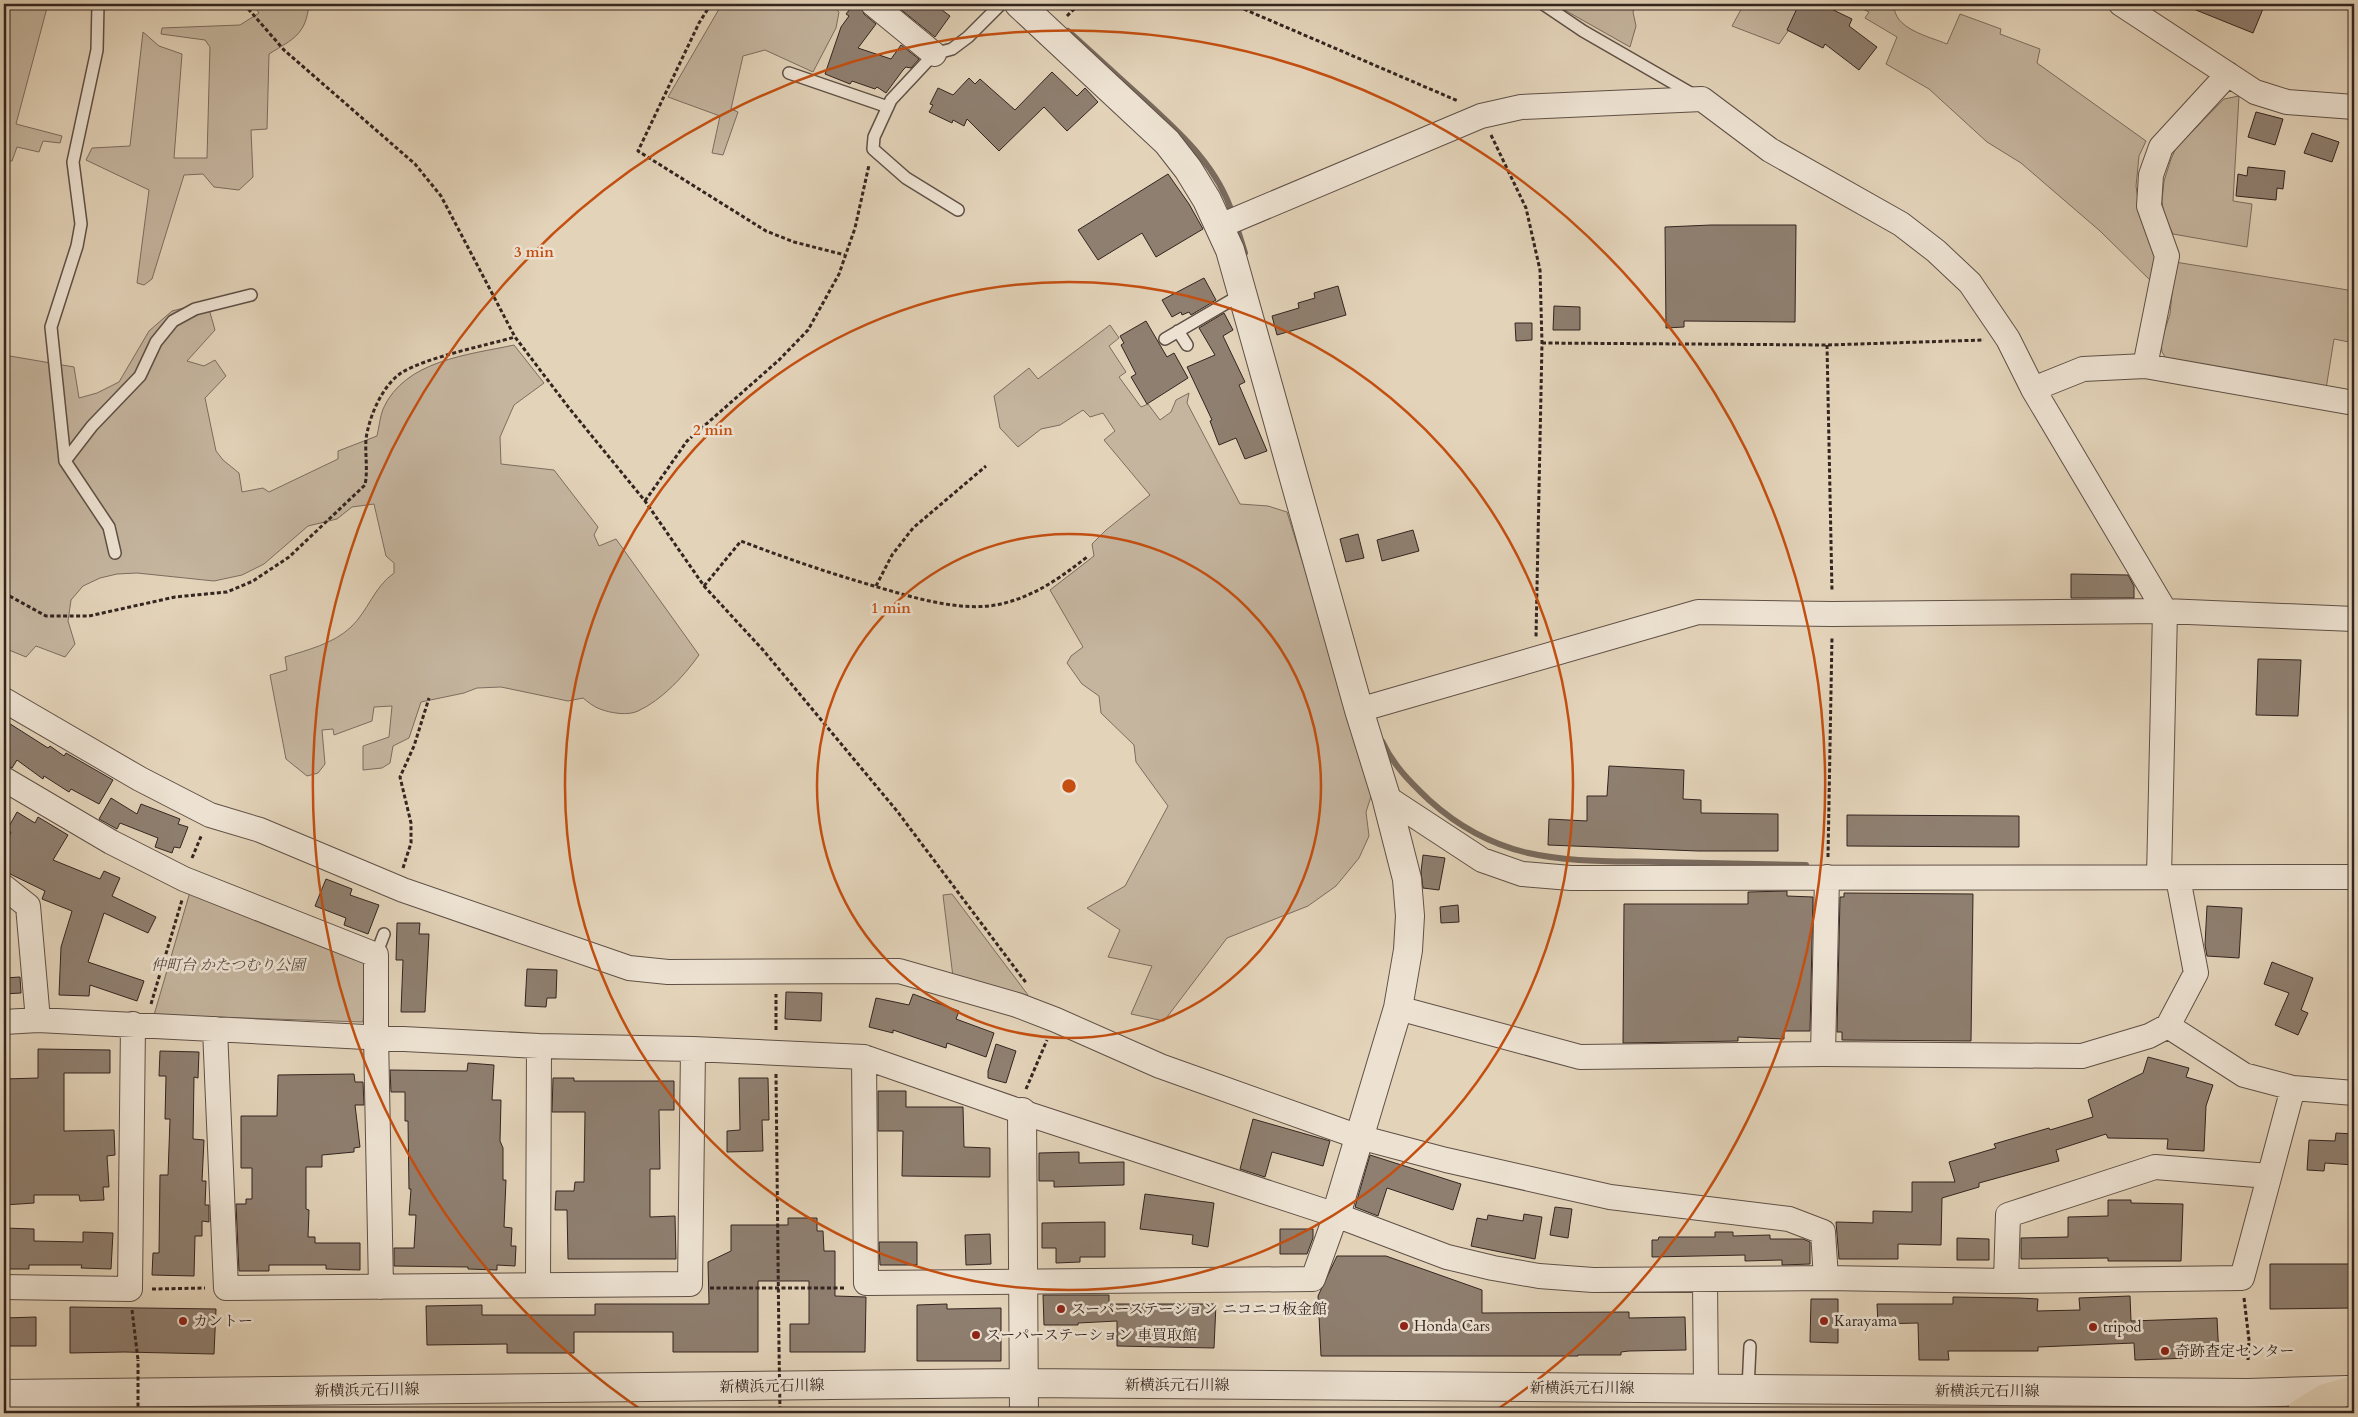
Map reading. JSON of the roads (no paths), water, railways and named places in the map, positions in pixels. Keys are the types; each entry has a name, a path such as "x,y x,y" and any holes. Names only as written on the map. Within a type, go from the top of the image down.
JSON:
{"main road":[{"path":"2301,1413 2325,1398 2352,1390"}],"street":[{"path":"873,4 934,54"},
{"path":"864,1057 866,1283 1313,1279 1336,1215 1398,1008 1408,950 1410,916 1407,879 1386,797 1368,707 1221,225 1188,169 1167,142 1019,4"},
{"path":"2121,4 2255,92 2287,102 2354,107"},
{"path":"2145,366 2166,256 2149,206 2151,175 2161,147 2228,74"},
{"path":"1221,225 1481,116 1521,107 1702,99 1770,150 1902,224 1970,283 2008,339 2033,389 2165,611 2169,878 2196,973 2168,1026 2150,1036 2082,1056 1823,1054 1580,1057 1398,1008"},
{"path":"2033,389 2083,369 2145,366 2354,403"},
{"path":"1368,707 1698,612 1832,614 2165,611 2354,618"},
{"path":"4,700 140,779 210,815 260,830 400,891 629,968 668,972 899,971 1017,1005 1056,1020 1160,1066 1360,1137 1446,1160 1610,1197 1789,1218 1823,1232 1826,1278"},
{"path":"4,779 111,842 186,880 380,944 376,1036 382,1287"},
{"path":"1386,797 1482,860 1522,874 1572,878 1827,876 2354,877"},
{"path":"1823,1054 1827,876"},
{"path":"4,887 28,906 38,1020"},
{"path":"4,1022 38,1020 376,1036 539,1046 864,1057 1022,1112 1336,1215 1447,1257 1539,1276 1593,1280 1826,1278 2006,1281 2242,1278 2294,1088"},
{"path":"4,1286 130,1289 139,1025"},
{"path":"2168,1026 2244,1075 2294,1088 2354,1093"},
{"path":"215,1029 226,1288 690,1284 693,1050"},
{"path":"538,1285 539,1046"},
{"path":"1022,1112 1024,1413"},
{"path":"2006,1281 2008,1215 2155,1167 2269,1176"},
{"path":"1705,1280 1706,1388"},
{"name":"新横浜元石川線","path":"4,1394 1024,1383 2248,1393 2352,1390"},
{"path":"2248,1393 2286,1413"}],"lane":[{"path":"98,4 97,50 73,162 81,224 77,246 51,327 65,461 108,526 115,553"},
{"path":"958,210 906,178 873,149 874,138 891,100 934,54 952,49 968,37 1000,4"},
{"path":"1543,4 1582,31 1702,99"},
{"path":"789,73 888,107"},
{"path":"1165,339 1242,294"},
{"path":"65,461 92,426 140,376 156,342 173,321 196,308 251,296"},
{"path":"1178,331 1187,345"},
{"path":"1748,1389 1750,1346"}],"waterway":[{"path":"1068,31 1156,111 1196,151 1217,181 1233,215"},
{"path":"1236,224 1245,253"},
{"path":"1382,741 1397,765 1429,800 1456,822 1483,837 1510,848 1538,855 1596,861 1806,865"}],"place":[{"name":"スーパーステーション ニコニコ板金館","path":"1061,1309"},
{"name":"カントー","path":"183,1321"},
{"name":"Karayama","path":"1824,1321"},
{"name":"Honda Cars","path":"1404,1326"},
{"name":"tripod","path":"2093,1327"},
{"name":"スーパーステーション 車買取館","path":"976,1335"},
{"name":"奇跡査定センター","path":"2165,1351"}],"park label":[{"name":"仲町台 かたつむり公園","path":"228,965"}]}
